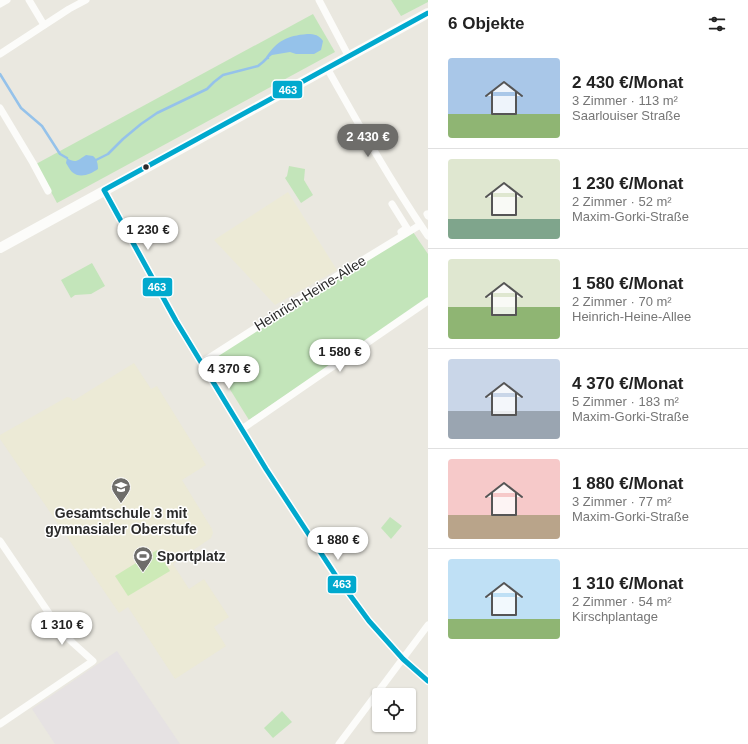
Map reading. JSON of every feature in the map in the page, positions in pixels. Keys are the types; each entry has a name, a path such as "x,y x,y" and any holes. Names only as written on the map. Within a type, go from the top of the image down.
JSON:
{"street":[{"path":"0,4 7,0"},
{"path":"29,0 44,25"},
{"path":"0,54 69,9 86,0"},
{"path":"319,0 348,57"},
{"path":"0,248 428,13"},
{"path":"327,68 371,146 428,236"},
{"path":"0,108 48,191"},
{"path":"104,190 176,321 284,498 336,576 369,621 402,659 428,681"},
{"path":"392,204 407,228 393,237 395,241"},
{"name":"Heinrich-Heine-Allee","path":"201,363 343,272 420,225"},
{"path":"242,429 428,301"},
{"path":"0,541 61,631 93,662 0,724"},
{"path":"338,744 428,625"}],"shaded area":[{"path":"288,192 337,270 275,305 214,240"},
{"name":"Gesamtschule 3 mit gymnasialer Oberstufe","path":"134,363 151,389 157,386 206,465 182,480 213,533 211,538 173,564 189,589 204,579 229,617 214,627 226,646 175,679 128,607 119,613 0,439 0,435 67,397 71,398 73,401"},
{"path":"117,651 180,744 55,744 32,709"}],"green space":[{"path":"391,0 428,0 428,2 401,16"},
{"path":"313,14 335,52 57,203 36,164"},
{"path":"289,166 305,169 304,180 313,195 301,203 285,178 287,176"},
{"path":"413,232 428,254 428,299 249,420 211,359"},
{"path":"92,263 105,286 91,294 75,295 71,298 61,280"},
{"path":"390,517 402,526 391,539 381,528"},
{"name":"Sportplatz","path":"157,550 170,571 128,596 115,576"},
{"path":"282,711 292,722 273,738 264,728"}],"water":[{"path":"307,34 320,37 323,41 321,50 314,54 296,54 290,52 272,55 268,58 266,57 270,51 284,40 294,36"},
{"path":"86,155 94,157 97,162 98,169 92,173 82,175 72,172 66,163 67,158 75,161"}],"waterway":[{"path":"96,160 108,154 123,139 157,113 207,89 223,75 258,66 268,58"},
{"path":"0,74 21,108 42,126 60,154 67,158"}],"transit line":[{"name":"463","path":"428,13 104,190 176,321 266,469 336,576 369,621 403,659 428,681"}],"place":[{"name":"Gesamtschule 3 mit gymnasialer Oberstufe","path":"121,504"},
{"name":"Sportplatz","path":"143,573"}]}
